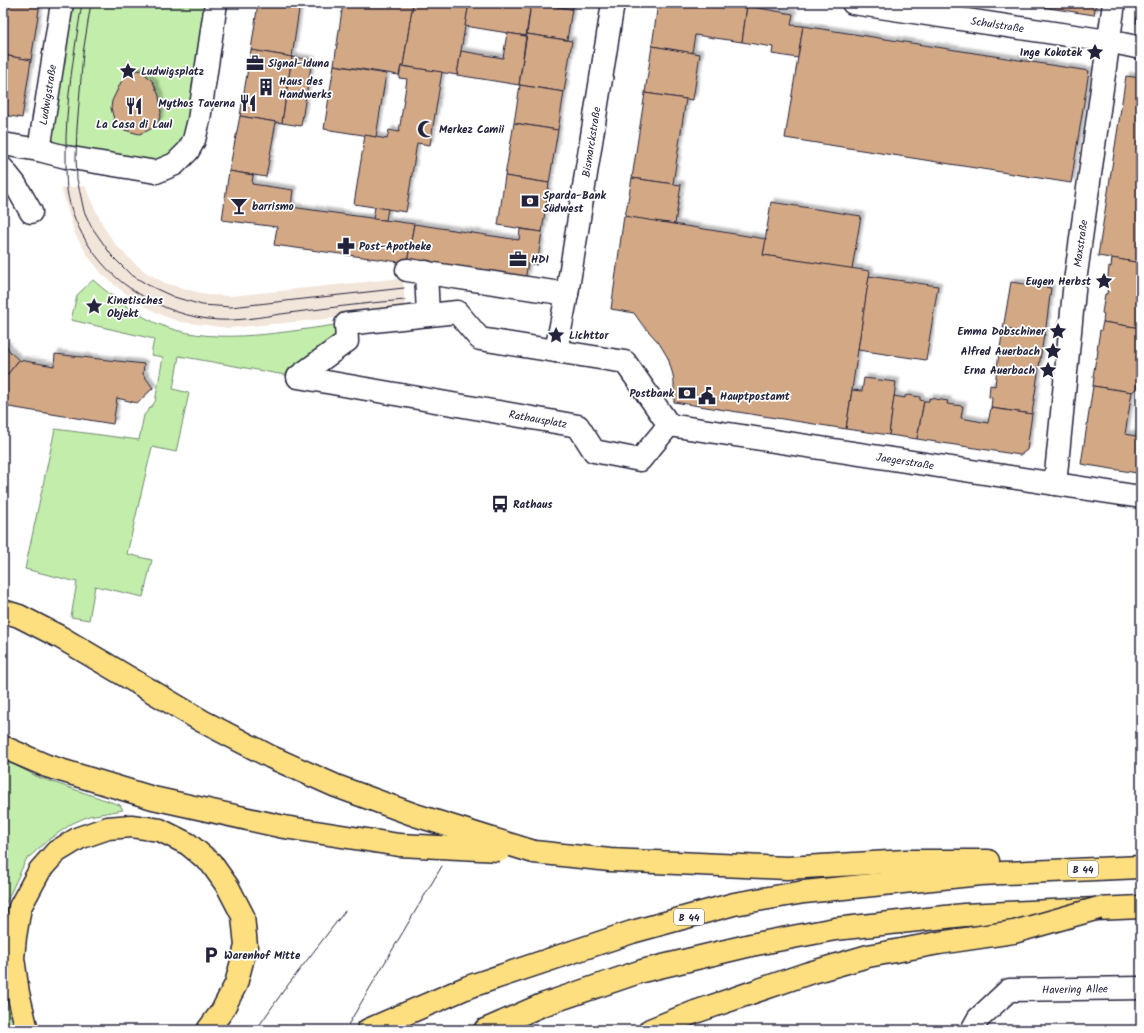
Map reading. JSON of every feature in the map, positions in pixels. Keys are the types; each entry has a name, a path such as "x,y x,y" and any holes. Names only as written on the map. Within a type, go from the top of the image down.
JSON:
{"highway":[{"path":"3,611 19,616 60,636 202,721 271,757 336,786 415,815 534,852"},
{"path":"3,747 47,766 153,798 284,827 399,845 534,852"},
{"path":"27,1030 18,993 13,958 20,907 40,870 56,852 79,838 108,828 131,826 160,830 188,844 211,863 228,888 243,916 246,946 236,984 222,1011 208,1030"},
{"name":"B 44","path":"534,852 610,860 787,868 906,861 994,861 1025,871"},
{"name":"B 44","path":"368,1030 468,987 632,932 734,904 804,892 981,874 1141,867"},
{"path":"485,1030 542,1005 642,971 751,945 835,929 964,915 1141,907"},
{"path":"650,1030 695,1012 868,956 1014,932 1099,908"}],"street":[{"name":"Ludwigstraße","path":"38,150 62,3"},
{"path":"3,144 66,157 156,172 175,164 188,151 194,140 199,120 216,3"},
{"name":"Bismarckstraße","path":"556,351 567,294 613,3"},
{"name":"Schulstraße","path":"853,3 1108,41 1141,48"},
{"name":"Maxstraße","path":"1055,484 1075,281 1114,3"},
{"path":"3,169 15,184 31,212"},
{"path":"428,315 417,271 567,294"},
{"name":"Rathausplatz","path":"457,312 480,338 625,362 669,425 640,460 594,452 578,426 298,377 347,341 346,324 428,315 457,312"},
{"name":"Jaegerstraße","path":"669,425 1141,497"},
{"name":"Havering Allee","path":"972,1030 978,1019 1009,990 1141,988"}],"shaded area":[{"path":"85,186 105,229 115,244 147,273 165,283 207,295 231,296 403,278 405,309 316,320 229,328 181,322 166,317 144,306 121,290 102,274 88,256 75,234 61,188"}],"green space":[{"name":"Ludwigsplatz","path":"62,3 216,3 199,120 175,164 39,150"},
{"path":"93,280 118,301 136,313 166,327 187,333 208,336 254,335 343,324 345,340 296,377 179,356 173,389 189,393 176,452 152,447 127,554 152,560 143,597 95,586 89,620 71,617 77,582 25,569 55,429 139,440 144,415 155,402 163,357 151,355 154,339 71,320 77,295"},
{"path":"3,759 38,777 120,805 123,810 89,816 73,823 48,840 26,860 5,905 3,920"},
{"path":"3,974 6,992 15,1030 3,1030"}],"building":[{"path":"3,3 5,3 3,25"},
{"path":"5,3 40,3 31,60 3,55"},
{"path":"258,3 300,3 292,57 251,50"},
{"path":"343,3 413,3 403,66 401,66 399,75 334,65"},
{"path":"413,3 469,3 457,75 403,66"},
{"path":"469,3 531,3 526,36 465,26"},
{"path":"531,3 572,9 567,40 527,34"},
{"path":"534,3 573,3 572,9"},
{"path":"658,3 728,3 747,6 742,42 695,35 692,53 652,46"},
{"path":"1017,3 1096,3 1094,15"},
{"path":"1139,3 1141,3 1141,24 1136,23"},
{"path":"747,6 793,14 791,25 803,26 798,58 772,54 773,47 742,42"},
{"path":"803,26 1089,71 1071,183 785,138"},
{"path":"507,33 526,36 519,85 457,75 461,51 503,58"},
{"path":"527,34 572,41 564,92 519,85"},
{"path":"652,46 700,54 693,100 645,93"},
{"name":"Haus des Handwerks","path":"251,50 292,57 282,123 240,116"},
{"path":"3,55 31,60 22,118 3,115"},
{"path":"292,57 312,60 301,126 282,123"},
{"path":"334,65 386,74 376,137 324,129"},
{"path":"401,66 442,72 430,145 417,143 406,212 354,204 365,135 387,139 389,130 399,132 407,79 399,78"},
{"path":"136,70 142,71 153,82 159,96 161,113 159,120 154,127 139,134 121,129 115,123 111,108 112,101 123,78"},
{"path":"1126,76 1141,78 1141,263 1098,256"},
{"path":"520,85 564,92 558,130 514,123"},
{"path":"645,93 686,99 673,184 632,178"},
{"path":"240,116 276,122 266,177 229,171"},
{"path":"514,123 558,130 549,183 505,176"},
{"path":"229,171 253,175 252,184 293,190 291,207 414,224 407,263 274,245 277,227 222,220"},
{"path":"505,176 549,183 542,232 498,225"},
{"path":"632,178 681,185 675,224 625,217"},
{"path":"771,202 861,216 852,269 763,255"},
{"path":"375,207 388,209 386,220 373,219"},
{"path":"624,216 766,239 763,255 870,271 846,429 674,402 673,375 668,358 659,343 634,313 611,309"},
{"path":"414,224 519,240 520,229 542,232 537,265 528,263 525,280 407,263"},
{"path":"1112,258 1141,263 1141,328 1103,322 1104,314 1102,313 1105,294 1107,294 1109,266 1111,267"},
{"path":"869,276 938,286 926,360 858,350"},
{"path":"1011,282 1051,288 1045,335 1003,329"},
{"path":"1103,322 1141,328 1141,378 1138,377 1136,389 1132,392 1093,386 1100,330 1101,331"},
{"path":"1003,329 1044,335 1038,373 997,367"},
{"path":"3,341 11,353 19,360 3,380"},
{"path":"55,354 144,364 143,374 153,388 137,403 117,398 113,424 3,406 3,380 19,360 54,366"},
{"path":"997,367 1038,373 1032,414 991,408 992,398 989,397 990,385 995,386"},
{"path":"864,378 896,382 889,435 846,429 852,390 862,391"},
{"path":"1093,386 1132,392 1125,434 1141,437 1141,448 1137,473 1081,464"},
{"path":"894,396 905,398 905,396 920,397 920,400 924,401 917,439 889,435"},
{"path":"929,398 948,401 947,404 963,406 961,418 988,423 991,408 1032,414 1027,450 1020,455 917,439 924,401 929,401"},
{"path":"1141,448 1141,473 1137,473"}],"tram line":[{"path":"82,3 67,118 67,190 75,220 82,234 100,261 111,273 136,292 155,303 175,311 207,319 234,320 343,306 405,300"},
{"path":"91,3 83,53 77,128 77,179 84,211 91,226 112,256 130,274 148,285 174,297 202,305 231,307 404,288"},
{"path":"345,1030 442,866"},
{"path":"256,1030 284,990 345,911"}],"place":[{"name":"Inge Kokotek","path":"1095,52"},
{"name":"Signal-Iduna","path":"255,63"},
{"name":"Ludwigsplatz","path":"128,71"},
{"name":"Haus des Handwerks","path":"266,87"},
{"name":"Mythos Taverna","path":"248,103"},
{"name":"La Casa di Laul","path":"134,106"},
{"name":"Merkez Camii","path":"426,129"},
{"name":"Sparda-Bank Südwest","path":"530,201"},
{"name":"barrismo","path":"239,206"},
{"name":"Post-Apotheke","path":"346,246"},
{"name":"HDI","path":"518,259"},
{"name":"Eugen Herbst","path":"1104,281"},
{"name":"Kinetisches Objekt","path":"94,306"},
{"name":"Emma Dobschiner","path":"1058,331"},
{"name":"Lichttor","path":"556,335"},
{"name":"Alfred Auerbach","path":"1053,351"},
{"name":"Erna Auerbach","path":"1048,370"},
{"name":"Postbank","path":"687,393"},
{"name":"Hauptpostamt","path":"707,396"},
{"name":"Rathaus","path":"500,504"},
{"name":"Warenhof Mitte","path":"211,955"}]}
